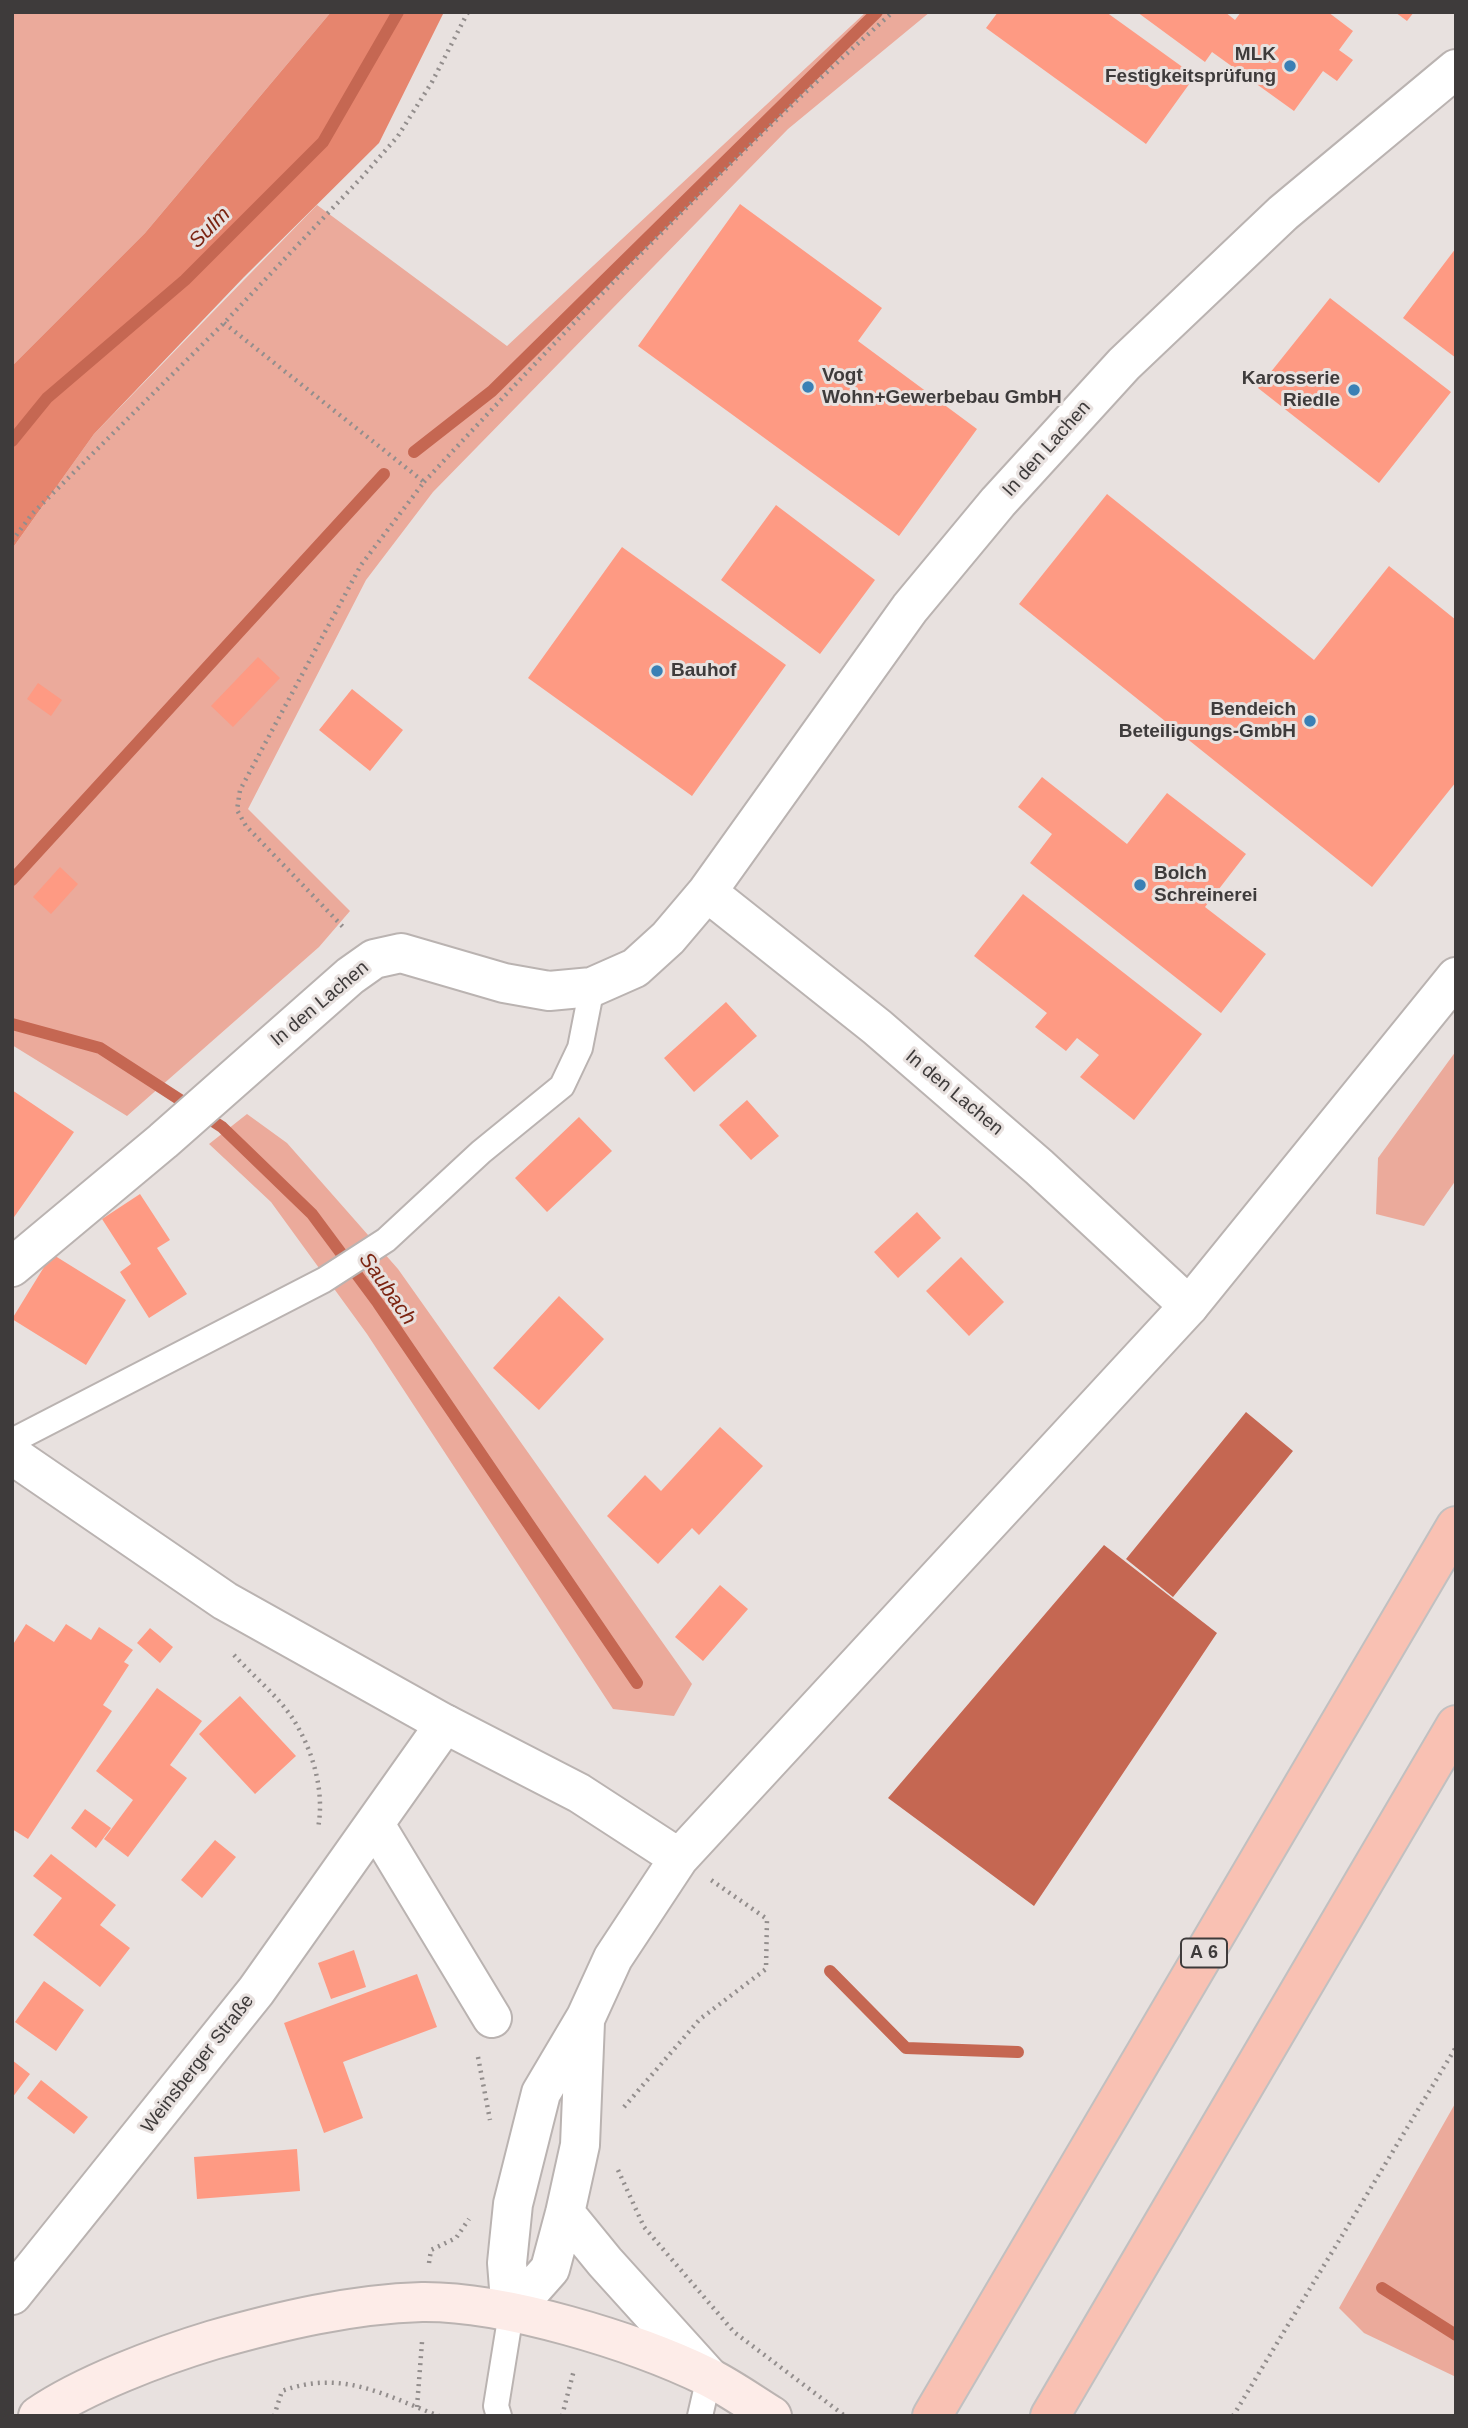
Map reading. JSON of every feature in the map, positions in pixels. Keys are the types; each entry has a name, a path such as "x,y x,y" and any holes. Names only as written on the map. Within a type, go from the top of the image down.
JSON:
{"highway":[{"name":"A 6","path":"932,2416 1456,1526"},
{"path":"1050,2416 1456,1726"}],"main road":[{"path":"38,2416 166,2354 268,2324 382,2304 425,2302 511,2313 598,2335 709,2377 772,2416"}],"street":[{"name":"In den Lachen","path":"12,1267 163,1141 349,976 374,959 401,953 504,983 549,991 592,988 635,968 668,938 707,892 910,608 998,502 1124,364 1283,213 1456,69"},
{"name":"In den Lachen","path":"707,892 877,1027 1040,1167 1189,1306"},
{"path":"511,2313 507,2263 513,2204 541,2093 586,2017 613,1958 679,1858 1189,1306 1456,977"},
{"path":"12,1455 225,1601 445,1724 579,1793 679,1858"},
{"name":"Weinsberger Straße","path":"12,2295 256,1991 376,1826 445,1724"},
{"path":"376,1826 492,2018"},
{"path":"511,2313 550,2269 565,2213 580,2145 586,2017"},
{"path":"565,2213 605,2262 709,2377"}],"lane":[{"path":"12,1441 324,1280 386,1240 481,1152 562,1086 580,1048 592,988"},
{"path":"499,2416 496,2406 511,2313"},
{"path":"700,2416 709,2377"}],"path":[{"path":"12,541 32,514 224,323 398,136 432,82 468,12"},
{"path":"374,959 246,826 237,810 240,790 361,565 424,482 552,345 788,107 893,12"},
{"path":"224,323 424,482"},
{"path":"230,1651 293,1719 314,1767 322,1808 318,1832"},
{"path":"622,2109 700,2019 766,1969 767,1919 679,1858"},
{"path":"489,2123 472,2040 492,2018"},
{"path":"1233,2416 1456,2047"},
{"path":"617,2166 644,2227 734,2332 845,2416"},
{"path":"274,2416 282,2391 302,2384 333,2382 364,2385 439,2416"}],"shaded area":[{"path":"12,12 331,12 145,233 12,366"},
{"path":"331,12 444,12 379,143 244,277 94,434 12,549 12,366 145,233"},
{"path":"866,12 930,12 788,129 433,492 366,580 248,809 350,911 319,947 127,1116 12,1045 12,549 94,434 317,205 507,346"},
{"path":"1456,1051 1456,1180 1424,1226 1376,1214 1378,1158"},
{"path":"247,1114 287,1143 398,1269 692,1684 674,1716 613,1709 367,1334 271,1202 209,1144"},
{"path":"1246,1412 1293,1451 1173,1597 1126,1559"},
{"path":"1104,1545 1217,1633 1034,1906 888,1798"},
{"path":"1456,2102 1456,2377 1364,2333 1339,2308"}],"building":[{"path":"998,12 1106,12 1195,76 1146,144 986,28"},
{"name":"MLK Festigkeitsprüfung","path":"1137,12 1225,12 1235,20 1241,12 1328,12 1353,31 1339,50 1353,60 1337,81 1323,71 1294,111 1212,52 1205,62"},
{"path":"1395,12 1414,12 1407,21"},
{"name":"Vogt Wohn+Gewerbebau GmbH","path":"740,204 882,308 858,341 977,429 899,536 638,346"},
{"path":"1456,248 1456,358 1403,318"},
{"name":"Karosserie Riedle","path":"1330,298 1451,392 1379,483 1258,388"},
{"name":"Bendeich Beteiligungs-GmbH","path":"1107,494 1314,660 1389,566 1456,620 1456,782 1372,887 1019,604"},
{"path":"776,505 875,580 820,654 721,580"},
{"name":"Bauhof","path":"622,547 786,665 692,796 528,678"},
{"path":"258,657 280,678 233,727 211,706"},
{"path":"38,683 62,700 51,716 27,699"},
{"path":"352,689 403,730 370,771 319,730"},
{"name":"Bolch Schreinerei","path":"1042,777 1127,844 1167,793 1246,854 1205,907 1266,954 1221,1013 1030,863 1052,834 1018,807"},
{"path":"60,867 78,884 51,914 33,897"},
{"path":"1023,894 1202,1034 1134,1120 1080,1077 1099,1055 1077,1038 1066,1051 1035,1027 1047,1013 974,956"},
{"path":"726,1002 757,1036 694,1092 664,1058"},
{"path":"12,1090 74,1132 12,1220"},
{"path":"747,1100 779,1136 751,1160 719,1125"},
{"path":"579,1117 612,1151 547,1212 515,1178"},
{"path":"140,1194 170,1240 157,1248 187,1294 149,1318 120,1272 131,1264 102,1219"},
{"path":"917,1212 941,1238 898,1278 874,1252"},
{"path":"52,1254 126,1300 86,1365 12,1319"},
{"path":"961,1257 1004,1302 969,1336 926,1291"},
{"path":"559,1296 604,1339 539,1410 493,1368"},
{"path":"720,1427 763,1466 699,1535 692,1528 658,1564 607,1516 645,1475 661,1491"},
{"path":"720,1585 748,1609 703,1661 675,1637"},
{"path":"26,1624 54,1642 66,1624 91,1640 99,1627 133,1650 124,1662 129,1665 103,1705 112,1711 28,1839 12,1829 12,1646"},
{"path":"150,1628 173,1647 160,1663 137,1643"},
{"path":"157,1688 202,1721 170,1765 187,1778 128,1857 104,1839 133,1800 96,1771"},
{"path":"240,1696 296,1756 255,1794 199,1734"},
{"path":"85,1809 111,1828 96,1848 71,1828"},
{"path":"215,1840 236,1857 202,1898 181,1880"},
{"path":"51,1854 116,1905 100,1925 130,1948 100,1987 33,1935 62,1898 33,1876"},
{"path":"354,1950 366,1987 331,1999 318,1963"},
{"path":"417,1974 437,2027 343,2062 363,2118 324,2133 284,2023"},
{"path":"44,1981 84,2010 56,2051 15,2022"},
{"path":"12,2060 30,2074 12,2098"},
{"path":"41,2080 88,2117 74,2134 27,2098"},
{"path":"297,2149 300,2191 197,2199 194,2157"}],"waterway":[{"name":"Sulm","path":"12,441 47,398 185,280 323,142 398,12"},
{"path":"414,452 492,391 877,12"},
{"path":"12,880 384,474"},
{"name":"Saubach","path":"12,1024 100,1048 222,1127 312,1214 378,1303 637,1683"},
{"name":"Saubach","path":"830,1971 906,2048 1018,2052"},
{"name":"Saubach","path":"1382,2288 1456,2335"}],"place":[{"name":"MLK Festigkeitsprüfung","path":"1290,66"},
{"name":"Vogt Wohn+Gewerbebau GmbH","path":"808,387"},
{"name":"Karosserie Riedle","path":"1354,390"},
{"name":"Bauhof","path":"657,671"},
{"name":"Bendeich Beteiligungs-GmbH","path":"1310,721"},
{"name":"Bolch Schreinerei","path":"1140,885"}]}
